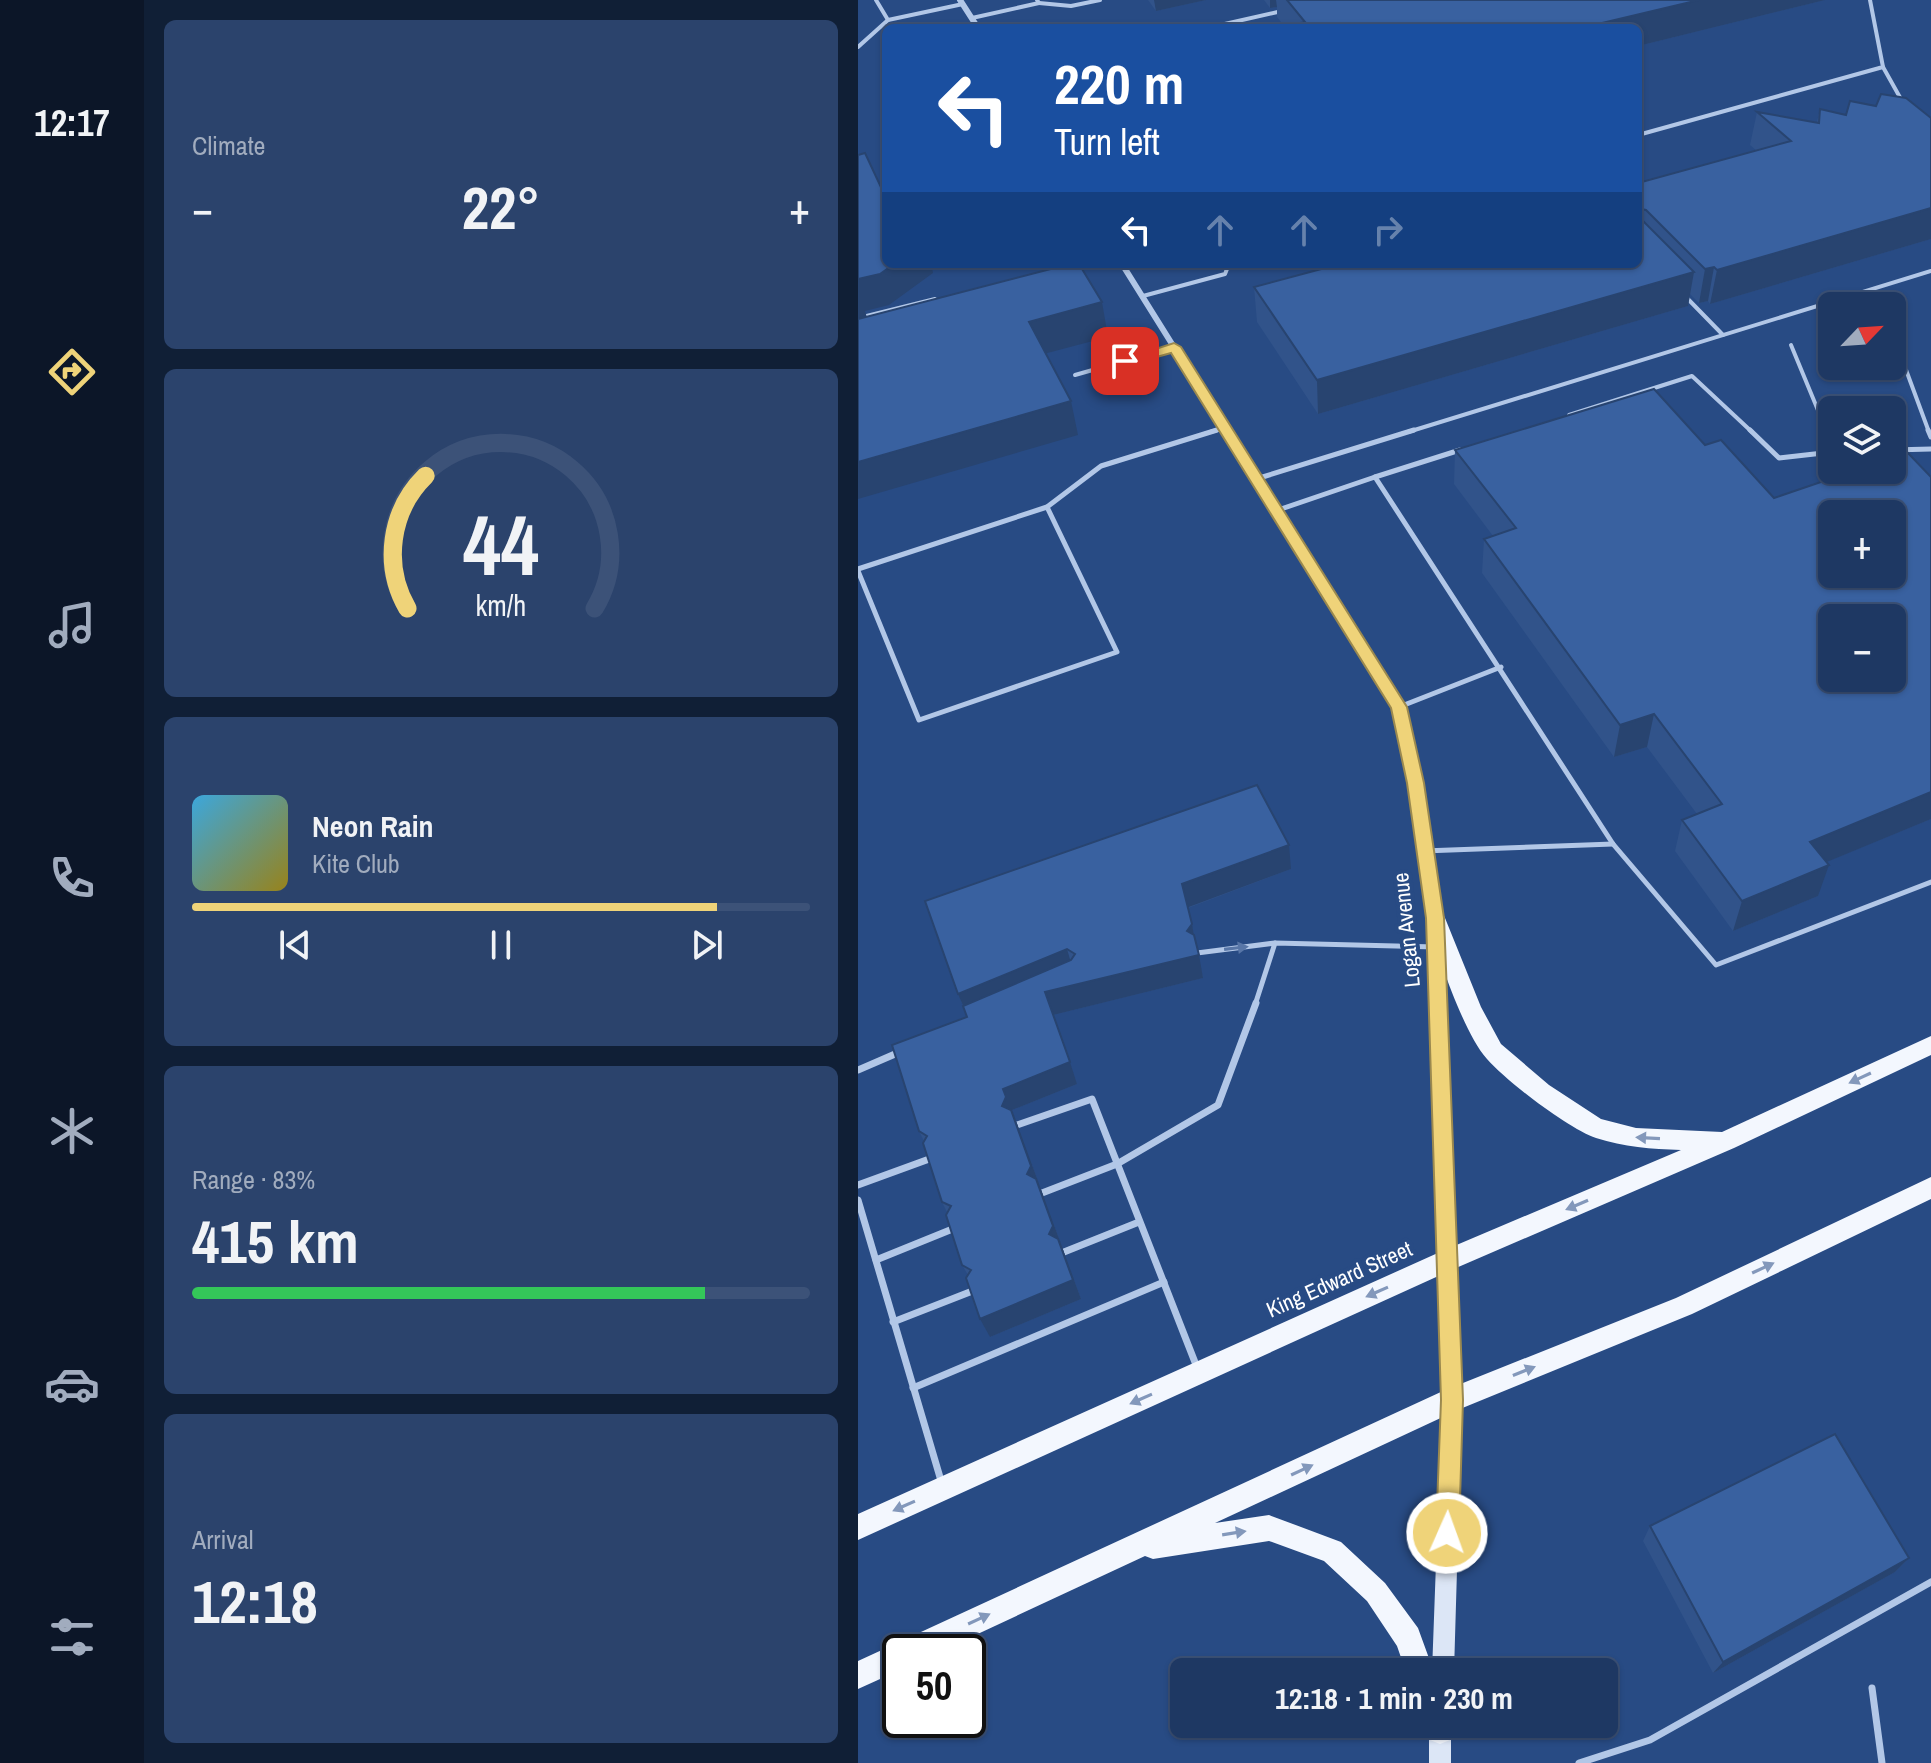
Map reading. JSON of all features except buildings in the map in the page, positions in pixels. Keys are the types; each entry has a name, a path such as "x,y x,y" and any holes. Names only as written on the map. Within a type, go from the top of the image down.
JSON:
{"main road":[{"path":"1435,918 1471,1010 1493,1051 1541,1092 1596,1128 1636,1138 1726,1141"},
{"name":"King Edward Street","path":"858,1527 1448,1260 1726,1141 1931,1045"},
{"path":"948,1634 1452,1400 1684,1306 1931,1188"},
{"name":"Logan Avenue","path":"1443,1658 1452,1400 1448,1260"},
{"path":"1130,1550 1269,1528 1332,1551 1376,1592 1408,1638 1415,1658"},
{"path":"858,1675 882,1664"},
{"path":"1439,1738 1440,1763"}],"street":[{"path":"962,2 976,24"},
{"name":"Logan Avenue","path":"1125,268 1399,707 1416,783 1423,851 1435,918 1448,1260"}],"lane":[{"path":"876,0 888,20"},
{"path":"972,18 1038,1 1071,6 1100,0"},
{"path":"1870,0 1883,67 1906,107"},
{"path":"884,24 888,20 962,2"},
{"path":"1224,24 1282,10"},
{"path":"858,47 882,25"},
{"path":"1642,134 1883,67"},
{"path":"1143,296 1225,274 1227,268"},
{"path":"1256,479 1931,271"},
{"path":"1681,292 1723,335"},
{"path":"858,318 946,296"},
{"path":"1791,345 1818,411"},
{"path":"1075,375 1174,347"},
{"path":"1906,370 1931,437"},
{"path":"1557,419 1692,376 1779,458 1818,454"},
{"path":"1047,507 1117,652 919,720 858,570 1047,507 1101,466 1224,428"},
{"path":"1275,511 1468,448"},
{"path":"1906,450 1931,449"},
{"path":"1375,477 1613,844 1716,965 1931,882"},
{"path":"1399,707 1501,667"},
{"path":"1423,851 1613,844"},
{"path":"1197,953 1275,943 1436,947"},
{"path":"1042,1193 1117,1164 1218,1105 1245,1037 1275,943"},
{"path":"858,1070 914,1046"},
{"path":"1017,1125 1092,1099 1199,1373"},
{"path":"858,1185 932,1158"},
{"path":"858,1200 943,1489"},
{"path":"1064,1252 1139,1222"},
{"path":"876,1260 955,1228"},
{"path":"913,1388 1164,1282"},
{"path":"893,1322 975,1290"},
{"path":"1579,1763 1650,1740 1931,1582"},
{"path":"1872,1688 1882,1763"}],"route":[{"path":"1125,361 1174,347 1399,707 1416,783 1423,851 1435,918 1452,1400 1447,1533"}]}
